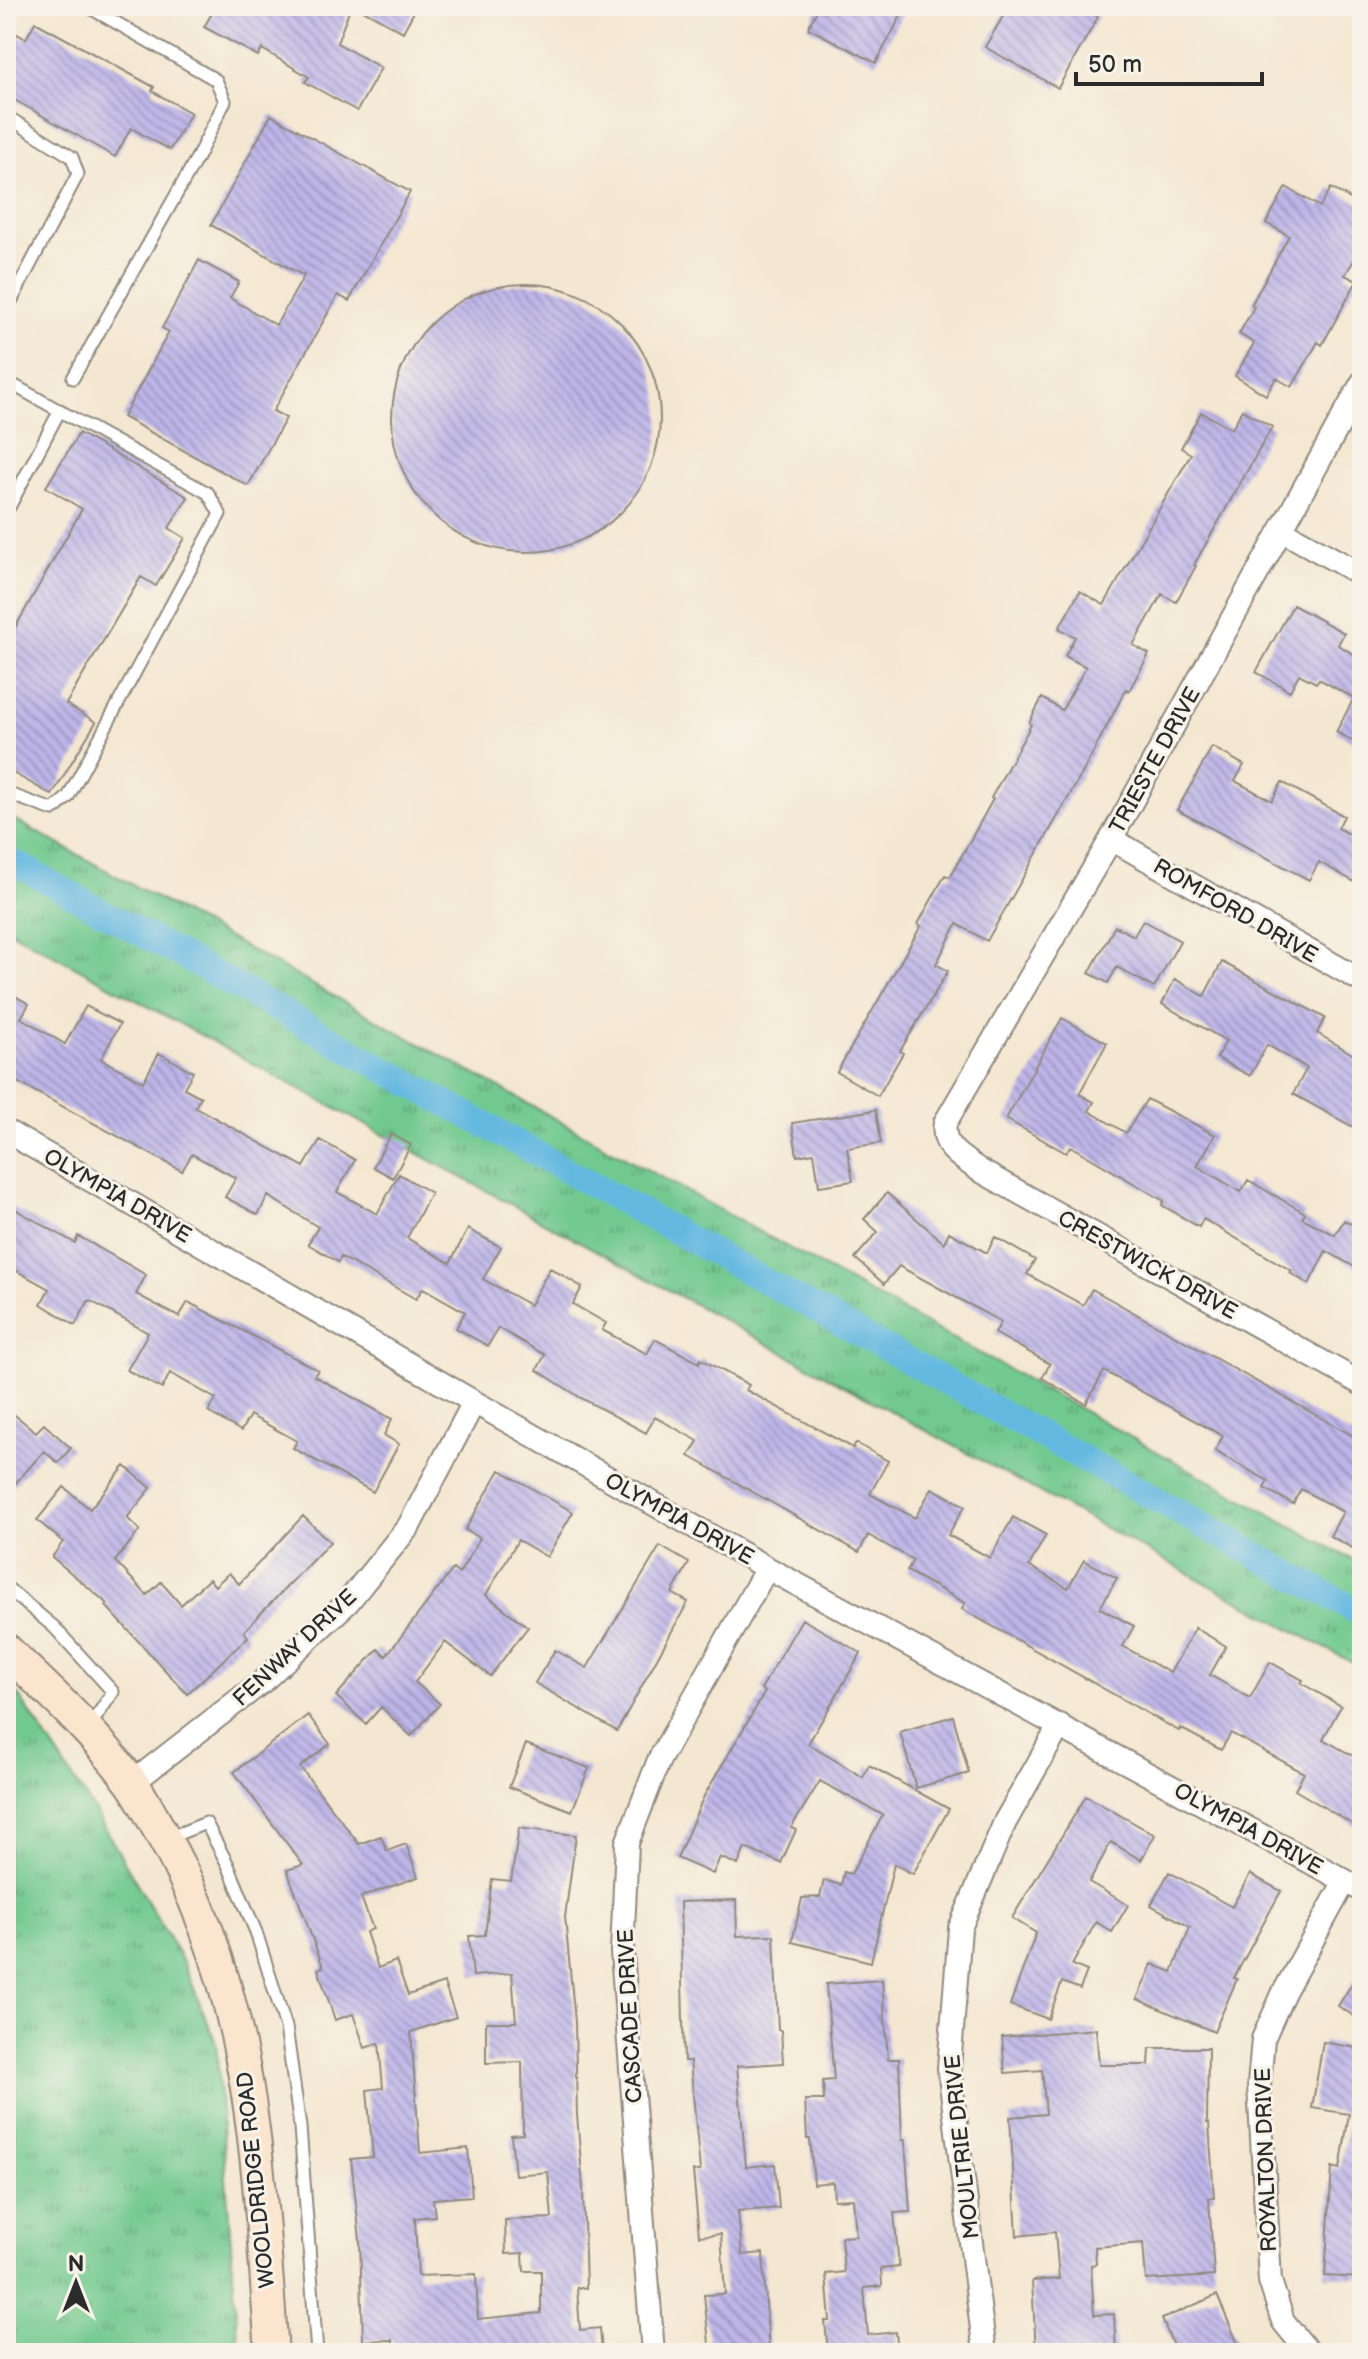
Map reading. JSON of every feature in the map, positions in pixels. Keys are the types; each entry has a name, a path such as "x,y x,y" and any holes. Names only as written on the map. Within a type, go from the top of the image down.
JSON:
{"street":[{"name":"TRIESTE DRIVE","path":"943,1133 945,1123 1111,839 1362,383"},
{"path":"1281,530 1362,575"},
{"name":"ROMFORD DRIVE","path":"1111,839 1362,981"},
{"name":"OLYMPIA DRIVE","path":"6,1131 767,1568 1354,1886"},
{"name":"CRESTWICK DRIVE","path":"943,1133 951,1150 979,1170 1362,1384"},
{"name":"FENWAY DRIVE","path":"132,1783 263,1681 347,1603 409,1526 474,1402"},
{"name":"CASCADE DRIVE","path":"653,2353 622,1952 627,1843 659,1760 767,1568"},
{"name":"WOOLDRIDGE ROAD","path":"6,1650 88,1729 132,1783 192,1890 216,1949 241,2047 255,2135 272,2353"},
{"name":"MOULTRIE DRIVE","path":"985,2353 949,2068 960,1928 1005,1822 1060,1725"},
{"name":"ROYALTON DRIVE","path":"1309,2353 1283,2321 1270,2281 1259,2085 1263,2039 1284,1992 1354,1886"}],"lane":[{"path":"73,378 198,156 225,101 216,80 87,6"},
{"path":"6,311 78,174 72,157 7,121"},
{"path":"6,381 208,493 220,514 68,797 53,810 6,793"},
{"path":"6,513 60,410"},
{"path":"6,1587 54,1627 113,1692 88,1729"},
{"path":"165,1839 206,1823 228,1865 256,1932 286,2027 300,2127 317,2353"}],"green space":[{"path":"6,815 1362,1565 1362,1668 6,929"},
{"path":"6,1683 15,1690 94,1810 184,1964 216,2043 239,2353 6,2353"}],"building":[{"path":"216,6 351,6 337,43 381,68 357,111 305,82 309,77 262,49 258,56 204,27"},
{"path":"356,6 417,6 403,32"},
{"path":"819,6 891,6 903,12 876,63 808,28"},
{"path":"1009,6 1078,6 1098,17 1058,88 985,47"},
{"path":"35,22 154,87 152,91 191,113 170,150 131,128 115,157 6,95 6,28 26,39"},
{"path":"271,115 410,192 349,301 338,295 273,411 286,418 248,486 123,417 169,332 162,328 199,260 239,282 230,298 276,325 304,276 211,225"},
{"path":"1286,187 1320,207 1331,188 1362,205 1362,247 1345,275 1357,281 1322,345 1318,342 1292,387 1276,378 1266,395 1235,376 1254,343 1239,334 1254,307 1251,305 1289,236 1266,223"},
{"path":"539,284 577,294 601,306 621,323 638,343 650,367 658,392 658,444 650,469 638,493 621,513 601,530 577,542 552,550 513,552 475,542 451,530 422,503 402,469 394,444 392,405 402,367 414,343 441,314 475,294 500,286"},
{"path":"1242,410 1272,427 1176,602 1162,594 1133,645 1149,654 1129,691 1126,689 987,941 957,924 936,964 948,971 900,1051 903,1053 878,1096 837,1072 921,926 918,924 945,875 950,877 993,799 1042,698 1062,710 1086,667 1065,656 1075,637 1059,628 1080,591 1104,605 1191,454 1181,448 1201,412 1232,429"},
{"path":"79,433 188,497 169,528 185,538 156,586 141,577 66,704 96,722 52,795 6,769 6,644 82,509 46,487"},
{"path":"1293,605 1344,633 1338,645 1362,659 1362,746 1336,732 1354,698 1319,679 1316,683 1299,674 1290,691 1256,672"},
{"path":"1212,747 1244,765 1235,781 1272,801 1282,782 1344,816 1338,828 1362,841 1362,886 1319,862 1309,880 1177,810"},
{"path":"1143,920 1180,941 1154,988 1117,967 1108,983 1089,973 1115,926 1134,936"},
{"path":"1222,962 1325,1018 1317,1033 1362,1060 1362,1111 1353,1127 1293,1094 1307,1068 1267,1045 1250,1076 1217,1058 1226,1041 1162,1004 1175,979 1204,996"},
{"path":"6,991 29,1004 21,1018 65,1044 86,1006 120,1024 101,1059 143,1082 159,1053 193,1072 184,1088 201,1097 195,1107 304,1167 320,1140 355,1160 337,1192 377,1214 399,1174 431,1193 407,1238 450,1263 468,1229 501,1247 483,1279 530,1305 550,1268 582,1287 573,1304 606,1323 602,1330 647,1354 655,1339 699,1363 701,1359 749,1385 746,1390 853,1448 856,1443 888,1461 870,1494 915,1518 932,1488 965,1506 948,1535 990,1558 1013,1517 1046,1535 1029,1566 1068,1588 1084,1560 1117,1578 1100,1608 1134,1626 1123,1646 1170,1673 1195,1628 1226,1646 1210,1675 1250,1698 1270,1662 1303,1680 1301,1683 1341,1706 1323,1739 1362,1761 1362,1830 1295,1790 1304,1773 1231,1733 1221,1750 1180,1728 1179,1731 962,1609 965,1603 907,1571 913,1560 868,1535 859,1552 689,1456 698,1441 655,1417 646,1433 581,1398 537,1370 545,1355 498,1328 488,1346 456,1328 465,1312 423,1288 416,1299 341,1257 338,1262 308,1244 318,1227 268,1196 258,1215 225,1197 236,1178 192,1154 182,1171 6,1076"},
{"path":"1062,1018 1107,1043 1079,1094 1094,1102 1089,1111 1126,1133 1147,1099 1215,1135 1197,1166 1241,1192 1248,1180 1305,1213 1302,1218 1335,1235 1344,1220 1362,1230 1362,1271 1326,1251 1309,1284 1203,1219 1199,1227 1162,1205 1164,1201 1070,1146 1066,1153 1006,1119"},
{"path":"876,1110 881,1143 847,1148 853,1181 819,1186 814,1153 797,1156 792,1123"},
{"path":"391,1134 411,1145 393,1178 373,1167"},
{"path":"887,1193 944,1243 949,1232 987,1253 995,1237 1035,1260 1027,1274 1083,1305 1092,1289 1362,1441 1362,1553 1330,1536 1343,1512 1301,1489 1293,1504 1264,1488 1268,1481 1215,1451 1223,1436 1104,1371 1086,1404 1042,1378 1050,1364 995,1333 1001,1322 899,1266 884,1284 855,1258 878,1232 864,1219"},
{"path":"6,1204 75,1243 78,1236 146,1275 136,1294 179,1317 188,1302 318,1370 314,1376 392,1419 384,1435 399,1444 373,1492 293,1448 297,1441 250,1415 241,1431 208,1412 216,1399 170,1373 162,1389 127,1370 148,1333 89,1300 75,1325 41,1304 49,1289 6,1265"},
{"path":"6,1408 36,1432 44,1424 71,1448 58,1463 44,1451 6,1494"},
{"path":"125,1466 151,1488 127,1518 140,1530 115,1561 147,1595 161,1582 181,1605 209,1579 215,1586 229,1573 239,1584 303,1516 330,1542 244,1631 248,1637 187,1694 106,1606 108,1604 52,1557 63,1542 37,1520 64,1487 90,1509"},
{"path":"500,1470 573,1512 547,1557 518,1540 486,1595 528,1627 490,1676 445,1642 415,1682 440,1704 411,1736 381,1707 366,1724 336,1696 378,1649 386,1656 453,1569 459,1574 480,1538 465,1530"},
{"path":"660,1546 689,1563 672,1593 688,1602 617,1731 535,1683 555,1650 587,1668"},
{"path":"802,1619 861,1653 808,1744 863,1777 869,1765 949,1809 913,1874 894,1864 871,1962 792,1942 802,1898 820,1897 824,1880 841,1885 844,1872 851,1874 883,1815 820,1781 791,1828 796,1830 781,1863 745,1848 738,1865 720,1857 713,1874 677,1858 704,1796 765,1692 761,1689"},
{"path":"308,1715 330,1744 300,1767 359,1844 381,1836 387,1851 406,1844 418,1877 361,1897 373,1929 366,1932 378,1968 396,1961 408,1995 444,1983 456,2017 411,2032 420,2153 468,2148 472,2196 433,2199 435,2216 415,2218 418,2276 476,2274 478,2319 541,2313 541,2271 524,2271 523,2253 506,2254 505,2220 552,2218 548,2172 515,2175 511,2135 523,2134 522,2062 486,2063 486,2022 516,2022 512,1973 473,1976 469,1936 485,1935 492,1879 511,1881 519,1828 576,1835 565,1917 575,2022 577,2115 583,2189 586,2288 577,2288 580,2330 600,2328 602,2353 393,2353 393,2340 363,2341 360,2240 351,2159 373,2157 367,2090 383,2088 379,2043 365,2048 353,2014 335,2020 318,1969 323,1967 287,1870 303,1865 234,1772"},
{"path":"953,1716 969,1773 916,1788 900,1732"},
{"path":"526,1744 589,1768 572,1811 509,1787"},
{"path":"1086,1796 1155,1835 1141,1860 1111,1842 1089,1882 1128,1905 1112,1932 1096,1922 1072,1965 1087,1971 1080,1989 1062,1982 1048,2019 1010,2005 1036,1933 1012,1918"},
{"path":"1169,1872 1232,1907 1250,1874 1281,1891 1234,1978 1237,1979 1214,2032 1137,1999 1152,1964 1172,1972 1190,1927 1151,1905"},
{"path":"736,1900 737,1936 774,1935 778,2030 781,2030 783,2063 737,2066 746,2167 775,2164 779,2208 738,2211 742,2255 763,2253 769,2353 710,2353 704,2295 725,2294 721,2234 699,2236 693,2171 700,2171 690,2061 684,2061 680,1902"},
{"path":"1362,1968 1362,2021 1338,2006"},
{"path":"882,1980 888,2059 899,2059 902,2140 905,2140 910,2212 894,2213 899,2267 881,2269 882,2286 864,2288 868,2335 896,2332 898,2353 828,2353 825,2321 830,2321 826,2274 844,2272 841,2237 856,2236 853,2199 834,2200 833,2182 814,2184 805,2100 824,2100 823,2081 834,2080 826,1984"},
{"path":"1096,2029 1099,2065 1149,2065 1150,2048 1208,2048 1207,2123 1214,2198 1209,2198 1214,2276 1146,2280 1143,2243 1095,2247 1096,2264 1091,2265 1094,2315 1114,2314 1116,2353 1036,2353 1032,2281 1059,2279 1055,2232 1017,2236 1010,2117 1046,2114 1042,2070 1005,2073 1002,2037"},
{"path":"1323,2042 1362,2049 1362,2278 1325,2276 1332,2167 1340,2169 1349,2114 1312,2108"},
{"path":"1217,2295 1238,2344 1219,2353 1176,2353 1162,2319"}],"waterway":[{"path":"6,858 1362,1614"}]}
